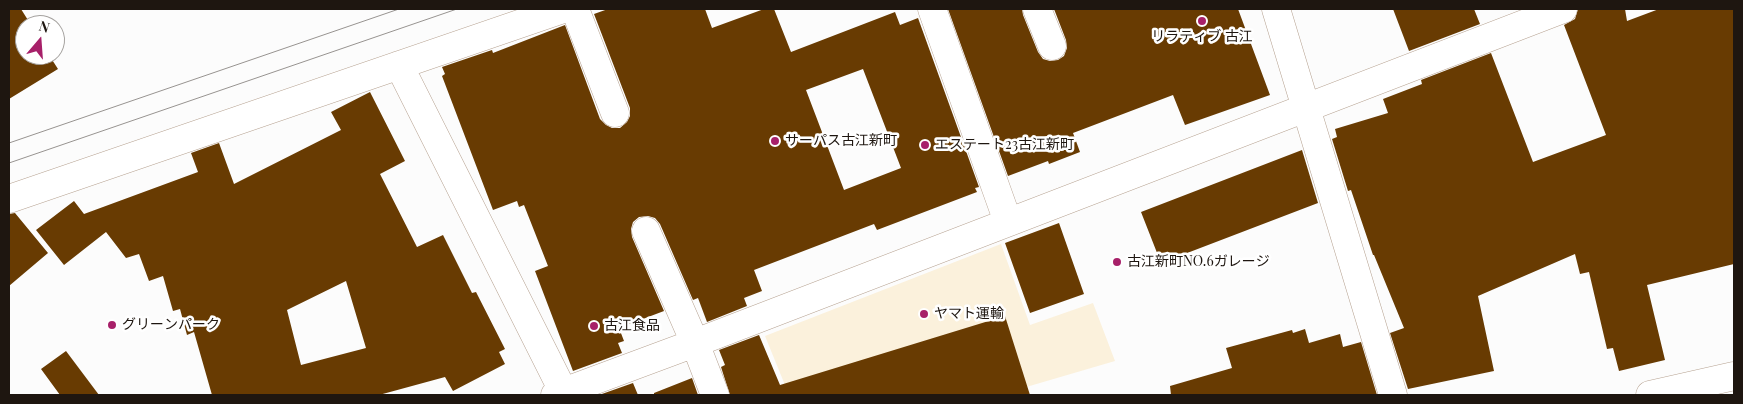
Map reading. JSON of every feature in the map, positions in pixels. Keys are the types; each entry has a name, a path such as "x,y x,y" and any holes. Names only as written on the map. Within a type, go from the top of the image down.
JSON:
{"street":[{"path":"9,199 563,9"},
{"path":"575,9 615,113"},
{"path":"932,9 1008,222"},
{"path":"1037,9 1052,46"},
{"path":"1276,9 1393,395"},
{"path":"399,65 561,394 1563,9"},
{"path":"646,231 715,395"},
{"path":"1650,395 1734,376"}],"shaded area":[{"name":"ヤマト運輸","path":"1001,244 1030,325 1093,303 1115,361 999,395 789,395 765,336"}],"building":[{"path":"9,9 21,9 25,15 15,15 15,65 55,65 58,69 9,99"},
{"path":"608,9 705,9 712,28 764,9 774,9 791,52 895,12 900,25 918,18 979,187 975,188 977,192 877,230 874,224 754,270 762,291 744,298 747,306 707,322 698,298 693,300 660,224 655,218 648,216 639,217 633,222 631,229 632,237 664,311 619,328 624,341 618,343 622,353 573,371 535,271 548,266 524,205 519,207 517,201 493,210 442,76 445,74 442,67 492,50 493,53 565,25 600,119 612,128 620,128 627,122 630,116 630,108 594,14","holes":["863,69 901,168 844,190 806,90"]},
{"path":"948,9 1022,9 1038,52 1043,59 1050,61 1058,60 1064,56 1067,48 1066,40 1054,9 1238,9 1270,95 1185,125 1173,95 1073,133 1080,152 1049,164 1048,161 1008,176"},
{"path":"1393,9 1474,9 1480,24 1409,51"},
{"path":"1578,9 1625,9 1627,21 1659,9 1734,9 1734,264 1647,285 1665,360 1619,371 1613,348 1607,349 1589,272 1580,274 1575,254 1478,296 1494,371 1408,389 1390,333 1404,328 1373,255 1351,190 1348,191 1332,139 1337,137 1335,129 1388,113 1383,99 1422,84 1421,80 1491,53 1533,162 1606,135 1564,25 1575,19"},
{"path":"370,92 405,161 380,174 417,247 443,235 472,293 476,292 505,349 499,352 505,364 453,391 445,377 379,395 212,395 194,332 187,335 180,309 173,311 163,276 149,281 139,254 126,258 106,232 64,265 36,230 74,201 84,214 198,172 191,153 219,143 234,184 341,130 331,112","holes":["346,281 366,348 301,365 287,310"]},
{"path":"1302,150 1318,203 1161,263 1141,212"},
{"path":"15,213 48,253 9,286 9,214"},
{"path":"1059,223 1084,294 1030,313 1005,243"},
{"path":"1005,316 1030,395 730,395 721,367 725,365 719,350 759,335 780,385"},
{"path":"1305,329 1309,343 1340,334 1343,347 1361,342 1377,395 1171,395 1170,386 1232,368 1226,348 1292,330 1293,333"},
{"path":"66,351 99,395 60,395 41,369"},
{"path":"692,378 698,395 654,395 654,393"},
{"path":"633,383 638,395 599,395"}],"tram line":[{"path":"9,143 399,9"},
{"path":"9,163 457,9"}],"place":[{"name":"リラティブ 古江","path":"1202,21"},
{"name":"サーパス古江新町","path":"775,141"},
{"name":"エステート23古江新町","path":"925,145"},
{"name":"古江新町NO.6ガレージ","path":"1117,262"},
{"name":"ヤマト運輸","path":"924,314"},
{"name":"グリーンパーク","path":"112,325"},
{"name":"古江食品","path":"594,326"}]}
